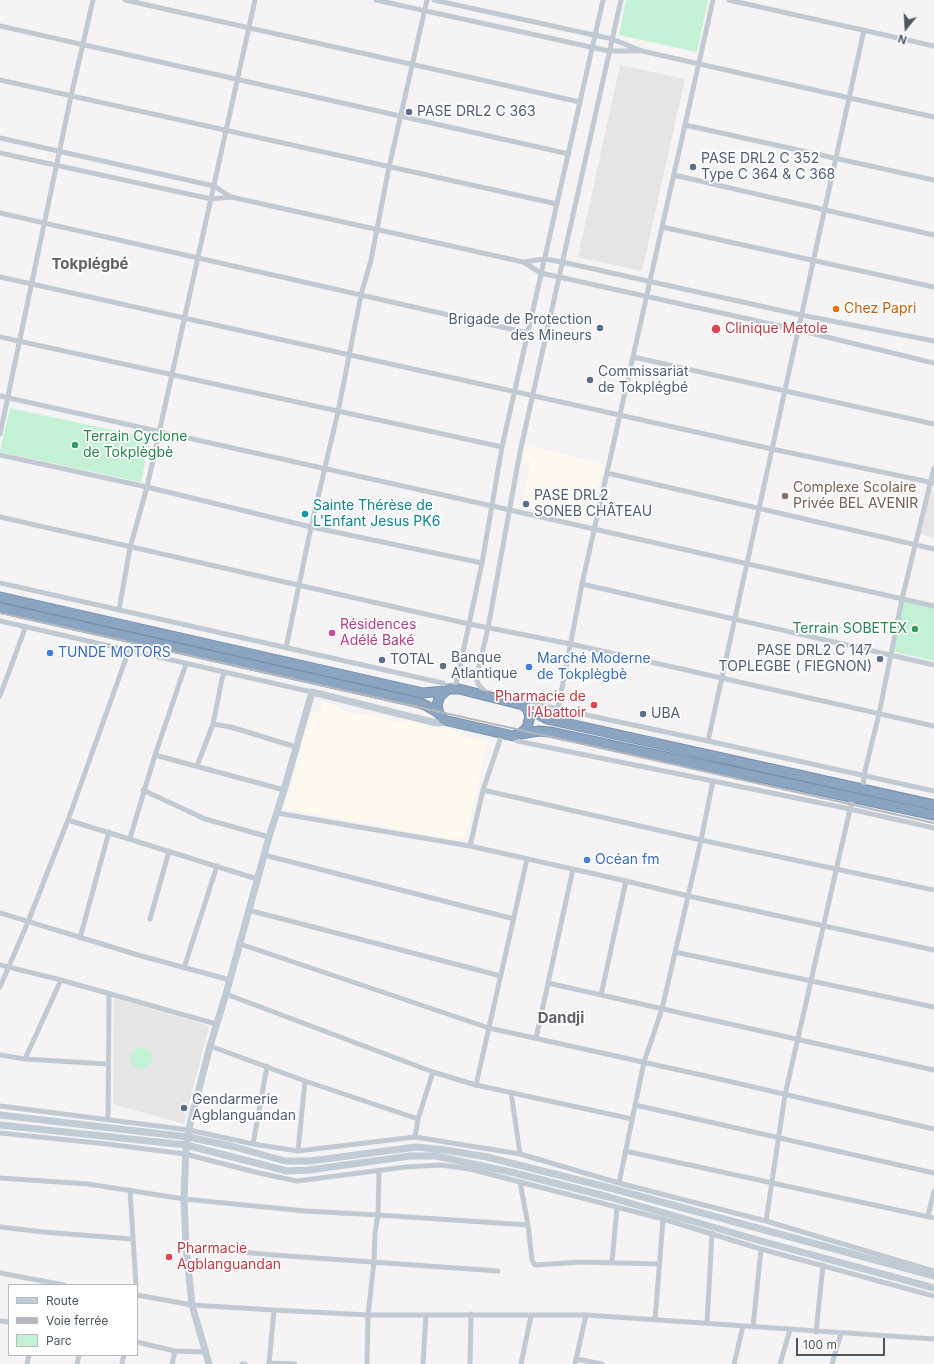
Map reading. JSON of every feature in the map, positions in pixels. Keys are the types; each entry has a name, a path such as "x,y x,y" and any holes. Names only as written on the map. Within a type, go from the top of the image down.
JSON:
{"highway":[{"path":"0,597 423,693 448,690 488,695 524,705 547,719 934,805"},
{"path":"0,608 420,703 439,713"},
{"path":"448,690 438,700 437,710 446,721 502,734 516,735 539,731 550,732 853,796 934,815"},
{"path":"516,735 527,728 530,716 527,708"}],"street":[{"path":"0,434 71,96 93,0"},
{"path":"125,0 580,102"},
{"path":"119,610 130,548 147,487 255,0"},
{"path":"376,0 592,48 609,51 642,51"},
{"path":"286,648 311,527 338,412 361,295 371,260 389,167 427,0"},
{"path":"434,0 612,39 642,51 934,117"},
{"path":"0,583 443,683 448,690 456,683 482,562 502,448 603,0"},
{"path":"488,695 476,679 488,628 520,452 621,0"},
{"path":"558,709 594,529 713,0"},
{"path":"729,0 934,46"},
{"path":"0,26 568,154"},
{"path":"708,741 864,30"},
{"path":"0,80 557,204"},
{"path":"685,126 934,180"},
{"path":"0,138 214,186 231,197"},
{"path":"0,153 211,198 231,197 523,262 542,273 798,330 934,363"},
{"path":"674,175 934,235"},
{"path":"0,213 528,333"},
{"path":"662,227 934,287"},
{"path":"523,262 545,259 562,262 801,315 934,341"},
{"path":"0,277 532,396 932,483"},
{"path":"0,337 502,448"},
{"path":"633,357 934,424"},
{"path":"0,396 934,606"},
{"path":"0,455 147,487 311,527 482,562"},
{"path":"863,789 864,775 879,714 902,599 932,483 934,468"},
{"path":"607,473 934,549"},
{"path":"0,517 130,548 469,624 571,644 722,677 934,726"},
{"path":"582,584 934,665"},
{"path":"0,621 312,692 436,723 446,721"},
{"path":"0,696 26,626"},
{"path":"0,987 28,922 68,820 130,650"},
{"path":"130,838 143,790 186,664"},
{"path":"197,766 213,724 224,672"},
{"path":"209,1364 204,1352 192,1304 186,1247 184,1199 186,1146 216,1024 226,994 248,910 312,692"},
{"path":"515,702 521,701 533,703 934,791"},
{"path":"213,724 231,727 296,747"},
{"path":"470,846 483,790 502,734"},
{"path":"516,735 517,741 850,809 934,828"},
{"path":"155,755 284,790"},
{"path":"619,1183 644,1062 662,1009 713,781"},
{"path":"143,790 205,819 269,837"},
{"path":"483,790 701,840 934,890"},
{"path":"766,1221 786,1095 853,796"},
{"path":"277,812 470,846 934,950"},
{"path":"68,820 130,838 257,879"},
{"path":"80,938 109,832"},
{"path":"150,919 168,851"},
{"path":"264,855 514,919"},
{"path":"476,1085 527,859"},
{"path":"184,968 217,866"},
{"path":"536,1038 573,869"},
{"path":"601,995 626,881"},
{"path":"248,910 501,976"},
{"path":"0,913 80,938 230,980"},
{"path":"240,944 489,1028 934,1129"},
{"path":"675,952 934,1007"},
{"path":"0,965 109,993 216,1024"},
{"path":"25,1059 61,980"},
{"path":"548,983 934,1070"},
{"path":"108,1119 109,993"},
{"path":"226,994 434,1072 476,1085 632,1119"},
{"path":"210,1046 418,1120"},
{"path":"0,1055 25,1059 108,1064"},
{"path":"253,1144 267,1066"},
{"path":"415,1137 418,1120 434,1072"},
{"path":"298,1151 305,1081"},
{"path":"511,1092 520,1154"},
{"path":"635,1105 934,1174"},
{"path":"0,1106 108,1119 188,1134 298,1151 415,1137 520,1154 619,1183 766,1221 934,1271"},
{"path":"0,1115 188,1134 285,1160 310,1161 416,1147 486,1157 514,1162 934,1276"},
{"path":"0,1125 186,1146 287,1171 309,1170 410,1156 436,1156 515,1173 609,1197 761,1241 934,1288"},
{"path":"0,1133 185,1154 297,1181 406,1166 440,1165 470,1169 663,1219 761,1249 934,1296"},
{"path":"625,1152 931,1217 934,1191"},
{"path":"367,1364 368,1315 374,1262 375,1233 378,1216 379,1170"},
{"path":"0,1178 88,1184 184,1199 305,1211 528,1225"},
{"path":"520,1182 528,1225 532,1260 535,1265 612,1262 660,1264"},
{"path":"130,1190 136,1284"},
{"path":"612,1262 617,1207"},
{"path":"655,1320 663,1219"},
{"path":"0,1227 132,1239"},
{"path":"707,1323 712,1234"},
{"path":"186,1247 274,1255 498,1271"},
{"path":"753,1327 761,1249"},
{"path":"816,1332 823,1266"},
{"path":"0,1273 59,1284"},
{"path":"138,1295 192,1304 274,1310 368,1315 586,1315 934,1339"},
{"path":"274,1310 268,1363 295,1364"},
{"path":"470,1364 471,1314"},
{"path":"423,1364 426,1315"},
{"path":"586,1315 576,1362 602,1364"},
{"path":"521,1364 531,1316"},
{"path":"734,1364 743,1326"},
{"path":"780,1364 790,1330"},
{"path":"833,1364 841,1333"},
{"path":"138,1342 175,1351 204,1352"},
{"path":"172,1364 175,1351"}],"shaded area":[{"path":"620,65 685,79 642,271 578,257"},
{"path":"526,445 604,465 590,522 520,505 531,462 523,460"},
{"path":"930,490 934,491 934,538 920,534"},
{"path":"324,701 340,708 340,710 405,723 406,719 460,731 459,735 487,742 467,835 456,840 285,809 311,712 319,712"},
{"path":"114,998 209,1026 184,1124 113,1104"}],"green space":[{"path":"626,0 708,0 697,52 619,35"},
{"name":"Terrain Cyclone de Tokplègbè","path":"10,408 150,438 141,482 0,452"},
{"name":"Terrain SOBETEX","path":"903,599 934,607 934,661 891,651"},
{"path":"141,1047 149,1050 152,1058 149,1066 141,1069 133,1066 130,1058 133,1050"}],"railway":[{"path":"0,613 934,823"}],"place":[{"name":"PASE DRL2 C 363","path":"409,112"},
{"name":"PASE DRL2 C 352 Type C 364 & C 368","path":"693,167"},
{"name":"Chez Papri","path":"836,309"},
{"name":"Brigade de Protection des Mineurs","path":"600,328"},
{"name":"Clinique Metole","path":"716,329"},
{"name":"Commissariat de Tokplégbé","path":"590,380"},
{"name":"Terrain Cyclone de Tokplègbè","path":"75,445"},
{"name":"Complexe Scolaire Privée BEL AVENIR","path":"785,496"},
{"name":"PASE DRL2 SONEB CHÂTEAU","path":"526,504"},
{"name":"Sainte Thérèse de L'Enfant Jesus PK6","path":"305,514"},
{"name":"Terrain SOBETEX","path":"915,629"},
{"name":"Résidences Adélé Baké","path":"332,633"},
{"name":"TUNDE MOTORS","path":"50,653"},
{"name":"PASE DRL2 C 147 TOPLEGBE ( FIEGNON)","path":"880,659"},
{"name":"TOTAL","path":"382,660"},
{"name":"Banque Atlantique","path":"443,666"},
{"name":"Marché Moderne de Tokplègbè","path":"529,667"},
{"name":"Pharmacie de l'Abattoir","path":"594,705"},
{"name":"UBA","path":"643,714"},
{"name":"Océan fm","path":"587,860"},
{"name":"Gendarmerie Agblanguandan","path":"184,1108"},
{"name":"Pharmacie Agblanguandan","path":"169,1257"}],"district":[{"name":"Tokplégbé","path":"90,264"},
{"name":"Dandji","path":"561,1018"}]}
